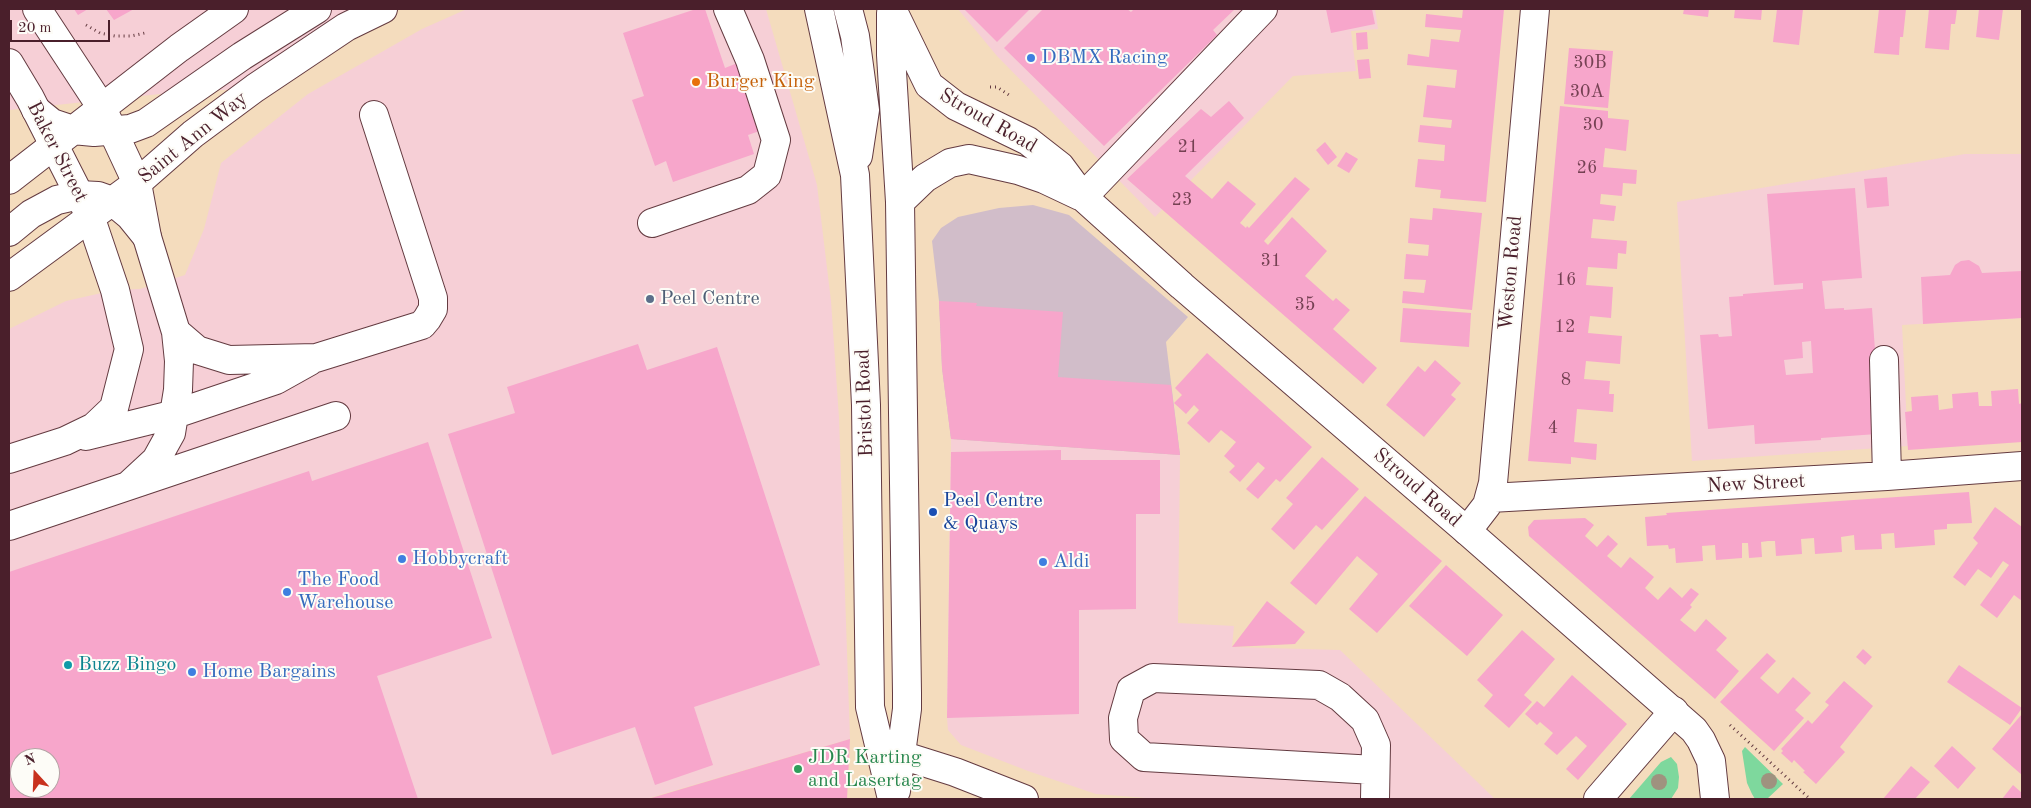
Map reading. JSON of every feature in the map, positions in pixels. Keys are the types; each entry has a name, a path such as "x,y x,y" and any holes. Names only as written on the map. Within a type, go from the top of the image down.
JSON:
{"main road":[{"path":"37,9 108,120 137,182 147,237 176,332 179,361 175,414 171,433 156,460 129,485"},
{"path":"9,180 63,138 108,120 179,48 234,9"},
{"path":"108,120 130,129 146,123 250,51 317,9"},
{"name":"Saint Ann Way","path":"9,278 84,206 112,200 137,182 193,134 255,88 346,28 383,9"},
{"path":"652,222 748,190 767,175 776,140 750,60 728,9"},
{"path":"802,9 832,107 853,162"},
{"name":"Bristol Road","path":"818,9 853,162 866,405 870,707 891,754 893,799"},
{"path":"848,9 855,36 865,110 853,162"},
{"name":"Bristol Road","path":"891,754 907,709 900,202 891,55 892,9"},
{"name":"Stroud Road","path":"892,9 929,85 956,106 1028,141 1060,166 1083,198 1694,730 1701,740 1710,761 1715,799"},
{"path":"1083,198 1263,9"},
{"name":"Weston Road","path":"1467,531 1481,514 1490,498 1535,9"},
{"name":"Baker Street","path":"9,63 36,110 63,138 84,206 115,290 129,349 114,408 94,427 65,441"},
{"path":"9,459 65,441 175,414 276,380 316,358 422,325 433,309 433,298 374,115"},
{"name":"Stroud Road","path":"900,202 925,178 950,164 969,160 1018,170 1044,179 1083,198"},
{"path":"9,232 31,214 57,200 84,206"},
{"path":"112,200 130,216 147,237"},
{"path":"176,332 197,350 229,360 316,358"},
{"path":"1884,360 1887,476"},
{"path":"9,526 336,416"},
{"name":"New Street","path":"1490,498 1887,476 2022,466"},
{"path":"1375,770 1144,757 1124,739 1123,718 1131,690 1153,678 1319,685 1340,697 1365,720 1376,745 1375,799"},
{"path":"1598,799 1674,711"},
{"path":"891,754 955,772 1024,799"}],"path":[{"path":"59,42 86,25 100,33 115,36 147,33"}],"shaded area":[{"path":"9,9 393,9 255,88 160,94 9,110"},
{"path":"467,9 766,9 817,185 831,301 839,418 850,739 646,799 9,799 9,329 66,301 115,290 140,289 185,275 204,229 221,163 308,94 422,29"},
{"path":"958,9 1375,9 1378,29 1351,31 1356,71 1293,76 1155,217 997,56"},
{"path":"1965,154 2022,154 2022,318 1902,325 1908,446 1692,461 1677,202"},
{"path":"1033,205 1069,215 1188,317 1166,342 1180,455 951,439 942,368 939,301 932,241 941,228 958,217 999,208"},
{"path":"951,439 1180,455 1178,623 1234,626 1232,647 1340,650 1495,799 1159,799 1096,794 1028,771 961,745 948,730 947,718"}],"green space":[{"path":"1745,747 1783,784 1767,799 1755,799 1747,783 1742,751"},
{"path":"1671,757 1677,764 1679,777 1678,788 1671,799 1629,799 1661,762"}],"building":[{"path":"74,9 88,9 78,15"},
{"path":"106,9 134,9 114,20"},
{"name":"Burger King","path":"696,9 705,9 725,68 745,60 768,128 748,135 754,154 673,182 666,161 655,166 632,100 644,96 623,33"},
{"path":"964,9 1030,9 997,42"},
{"path":"1043,9 1127,9 1131,12 1134,9 1235,9 1213,30 1217,35 1104,146 1004,48"},
{"path":"1326,9 1372,9 1375,24 1331,33"},
{"path":"1463,9 1504,9 1486,202 1440,198 1441,190 1415,187 1418,159 1444,161 1445,145 1418,142 1420,125 1451,128 1452,120 1423,117 1427,85 1455,88 1457,70 1407,65 1408,54 1429,57 1431,39 1459,42 1461,30 1425,27 1426,14 1462,18"},
{"path":"1684,9 1709,9 1708,17 1683,14"},
{"path":"1735,9 1762,9 1761,20 1734,18"},
{"path":"1777,9 1803,9 1799,45 1773,42"},
{"path":"1879,9 1906,9 1903,37 1900,37 1899,55 1874,53"},
{"path":"1929,9 1957,9 1955,24 1951,24 1949,50 1925,48"},
{"path":"1979,9 2003,9 1999,40 1976,37"},
{"path":"1367,32 1368,49 1357,50 1356,33"},
{"path":"1569,48 1613,51 1608,108 1564,104"},
{"path":"1369,59 1371,78 1359,79 1357,60"},
{"path":"1229,101 1244,118 1185,176 1212,199 1228,181 1256,204 1240,223 1246,228 1247,226 1249,228 1295,177 1310,189 1264,241 1268,245 1292,217 1327,251 1305,276 1333,301 1336,298 1350,310 1333,329 1377,368 1363,384 1127,179 1201,109 1211,117"},
{"path":"1560,106 1608,111 1608,118 1629,120 1626,151 1605,148 1603,167 1637,170 1636,184 1623,183 1622,196 1601,194 1600,204 1616,206 1614,221 1593,219 1591,238 1627,241 1626,254 1618,253 1617,269 1588,267 1586,285 1613,287 1611,318 1590,316 1588,333 1622,336 1620,364 1586,361 1584,379 1610,381 1609,394 1614,394 1613,412 1577,409 1574,442 1597,444 1596,460 1571,457 1571,464 1528,461"},
{"path":"1325,142 1337,157 1328,165 1316,150"},
{"path":"1346,152 1358,159 1349,173 1337,166"},
{"path":"1887,177 1889,206 1867,208 1864,179"},
{"path":"1855,188 1862,278 1822,281 1825,309 1872,308 1877,434 1755,444 1754,425 1708,429 1700,335 1718,334 1719,337 1732,336 1729,297 1803,289 1803,283 1774,285 1767,194","holes":["1811,341 1813,373 1786,375 1784,360 1803,358 1802,342"]},
{"path":"1433,208 1482,213 1472,310 1402,303 1403,291 1424,293 1426,280 1404,279 1406,254 1428,256 1429,245 1408,243 1410,218 1432,220"},
{"path":"1969,260 1979,266 1982,273 2022,271 2022,318 1923,324 1921,277 1950,275 1955,265 1961,261"},
{"path":"939,301 977,303 976,306 1063,312 1058,377 1171,385 1180,455 951,439 942,368"},
{"path":"1403,308 1471,313 1469,347 1400,342"},
{"path":"638,344 647,370 717,347 820,665 694,707 713,765 655,785 635,727 552,755 448,434 515,413 507,387"},
{"path":"1207,353 1312,447 1280,482 1276,479 1258,499 1246,489 1265,468 1258,462 1240,482 1229,472 1235,466 1224,456 1236,442 1221,430 1209,443 1187,423 1199,410 1194,405 1186,414 1174,403 1182,395 1175,388"},
{"path":"1435,360 1461,383 1451,395 1456,399 1424,437 1386,405 1418,366 1425,372"},
{"path":"2018,389 2019,404 2022,403 2022,442 1908,450 1905,412 1912,411 1911,397 1938,395 1939,410 1953,408 1952,394 1978,392 1979,406 1992,406 1991,391"},
{"path":"428,442 492,638 377,676 418,799 9,799 9,572 309,471 312,481"},
{"name":"Aldi","path":"1061,450 1061,460 1160,460 1160,514 1136,514 1136,609 1079,610 1079,714 947,718 951,452"},
{"path":"1322,457 1359,489 1322,530 1316,525 1294,550 1271,529 1293,504 1286,498"},
{"path":"1969,492 1972,523 1947,524 1947,529 1934,530 1935,545 1895,548 1894,533 1881,534 1882,549 1855,550 1854,535 1841,537 1842,552 1815,554 1814,538 1801,539 1802,554 1776,556 1775,541 1768,541 1761,542 1762,557 1749,558 1748,543 1742,543 1742,558 1716,560 1715,545 1702,546 1703,561 1676,563 1675,548 1669,549 1668,545 1647,546 1645,517 1667,515 1666,513"},
{"path":"1365,496 1442,561 1377,633 1349,609 1378,574 1357,556 1316,605 1290,583"},
{"path":"1995,507 2022,527 2022,601 2014,595 1997,618 1980,605 2009,565 2003,561 1991,578 1978,569 1965,586 1953,577 1978,543 1973,538"},
{"path":"1585,518 1594,525 1585,536 1597,547 1608,535 1618,544 1607,556 1621,568 1630,557 1654,577 1645,588 1658,600 1670,587 1682,598 1691,588 1699,594 1690,605 1692,607 1680,620 1695,632 1706,619 1727,638 1716,650 1739,671 1715,699 1529,536 1528,527 1534,520"},
{"path":"1446,565 1503,615 1467,656 1409,606"},
{"path":"1267,601 1305,632 1295,644 1232,647"},
{"path":"1522,630 1555,659 1524,695 1532,702 1509,728 1484,706 1493,695 1477,680"},
{"path":"1863,649 1872,657 1865,665 1856,657"},
{"path":"1767,653 1776,661 1760,678 1778,694 1793,677 1811,693 1795,710 1804,718 1774,751 1720,702"},
{"path":"1959,665 2022,708 2010,725 1947,682"},
{"path":"1572,675 1627,724 1578,780 1566,769 1587,746 1576,736 1557,755 1544,744 1553,733 1540,722 1537,725 1525,714 1537,701 1544,707"},
{"path":"1844,681 1873,706 1840,747 1845,752 1816,784 1794,760 1792,763 1781,753 1783,751 1781,749 1808,720 1812,724 1829,705 1825,702"},
{"path":"2022,714 2022,775 1992,749"},
{"name":"JDR Karting and Lasertag","path":"850,739 847,799 648,799"},
{"path":"1952,746 1976,768 1958,789 1934,766"},
{"path":"1911,766 1930,782 1915,799 1883,799"},
{"path":"2013,785 2022,793 2022,799 2002,799"}],"place":[{"name":"DBMX Racing","path":"1031,58"},
{"name":"Burger King","path":"696,82"},
{"name":"Peel Centre","path":"650,299"},
{"name":"Peel Centre & Quays","path":"933,512"},
{"name":"Hobbycraft","path":"402,559"},
{"name":"Aldi","path":"1043,562"},
{"name":"The Food Warehouse","path":"287,592"},
{"name":"Buzz Bingo","path":"68,665"},
{"name":"Home Bargains","path":"192,672"},
{"name":"JDR Karting and Lasertag","path":"798,769"}]}
